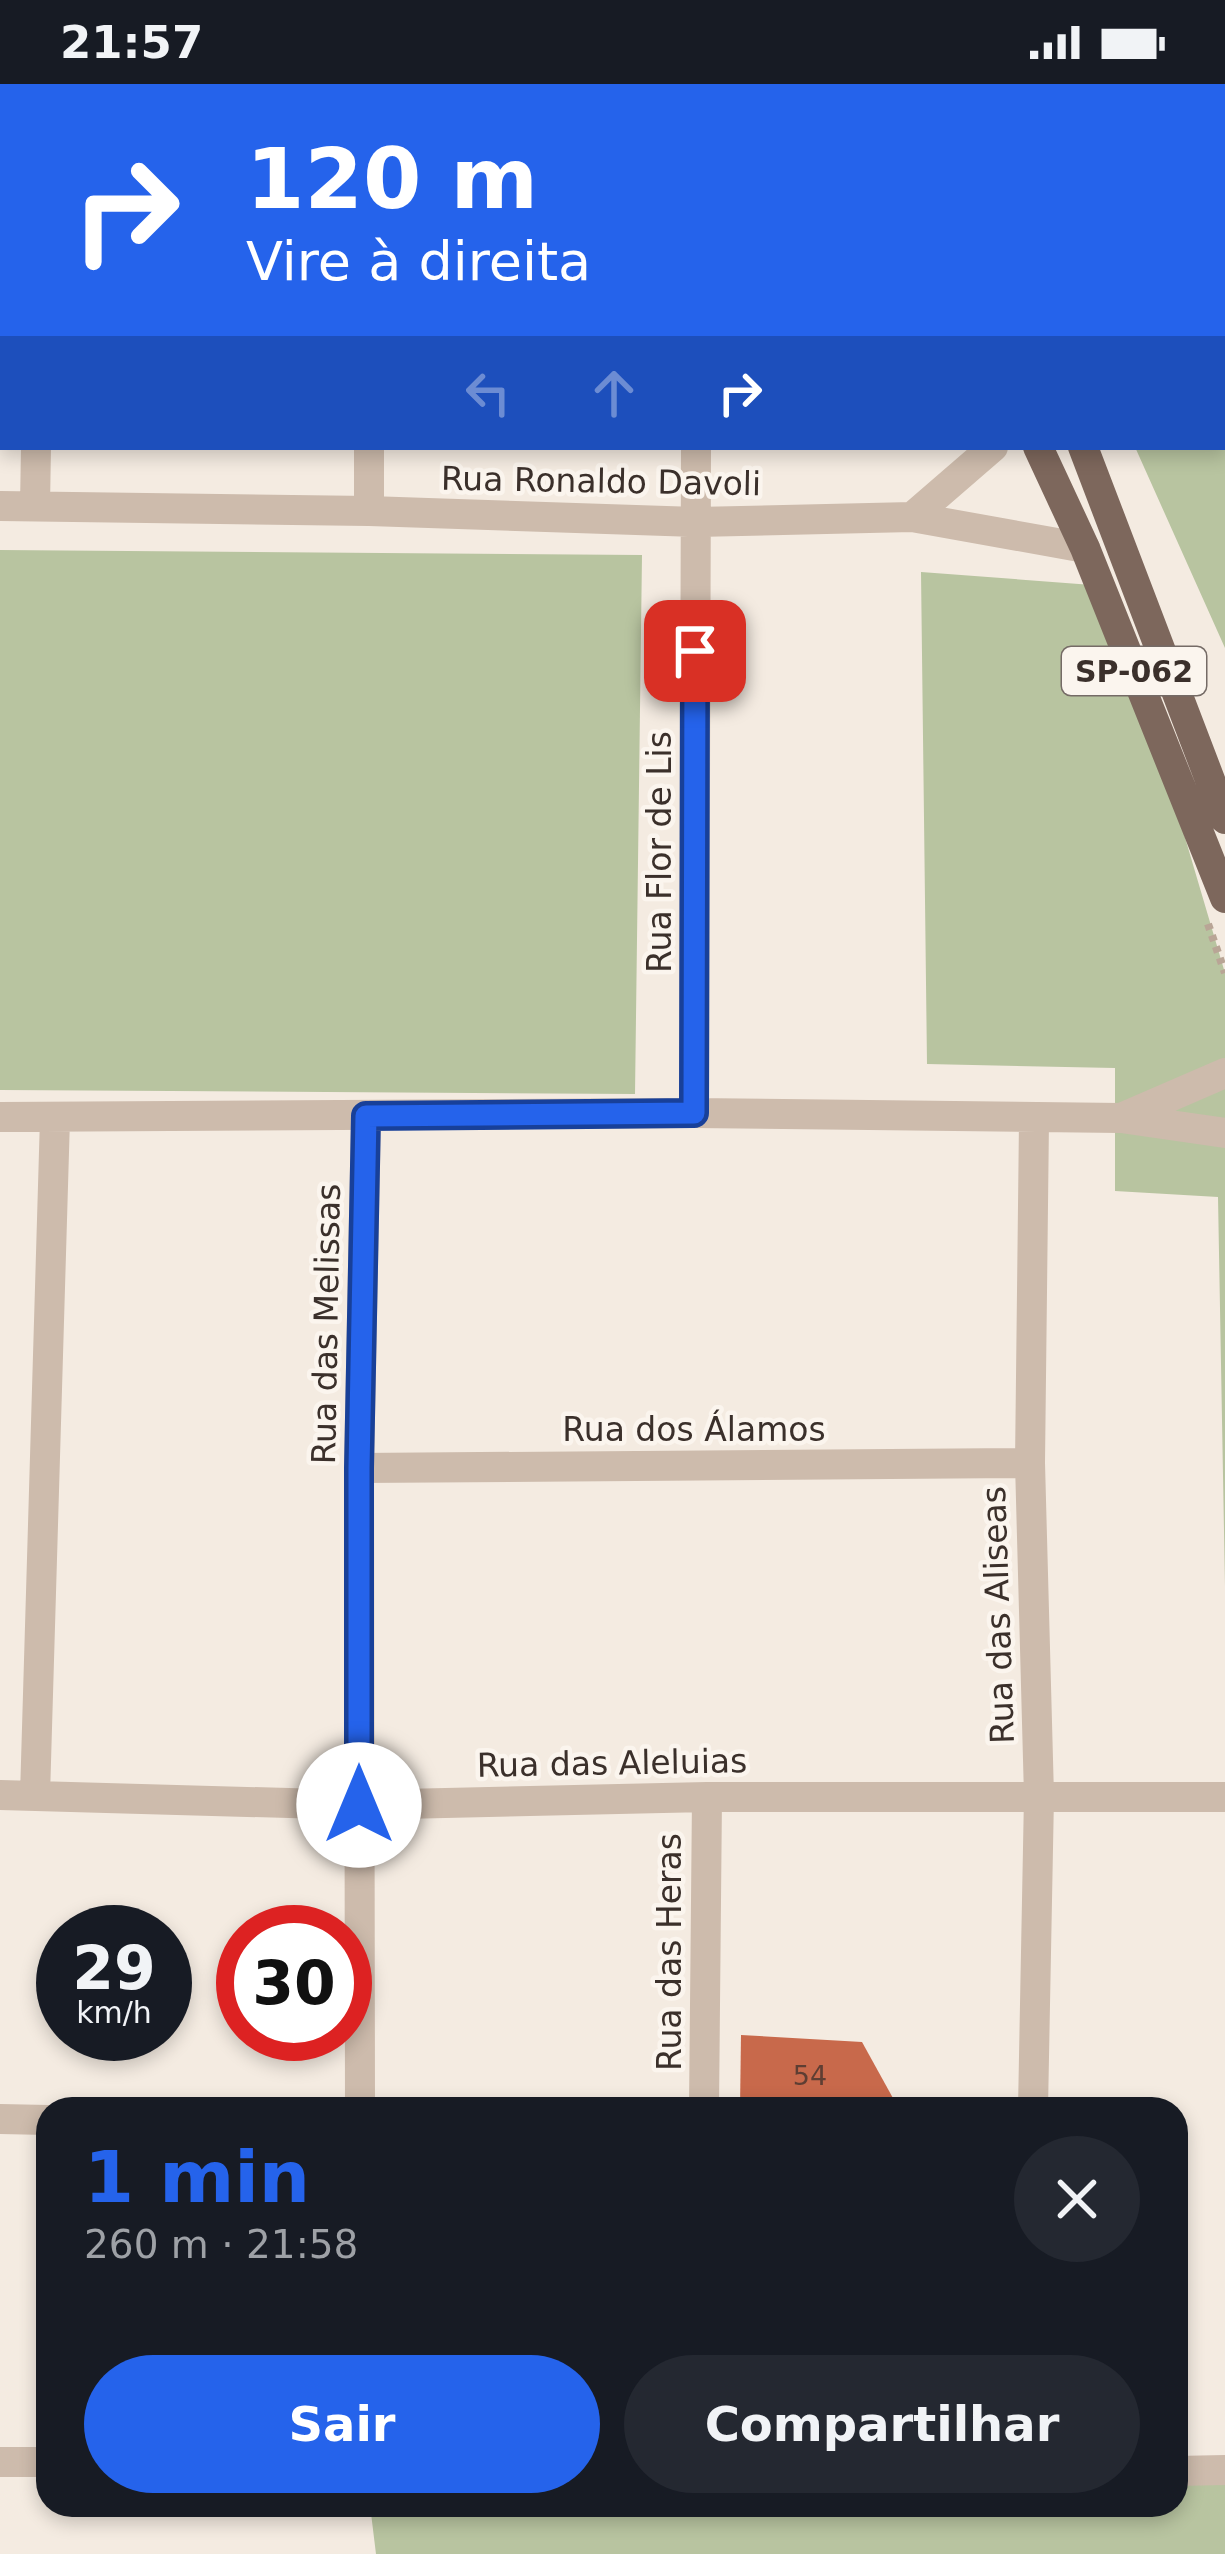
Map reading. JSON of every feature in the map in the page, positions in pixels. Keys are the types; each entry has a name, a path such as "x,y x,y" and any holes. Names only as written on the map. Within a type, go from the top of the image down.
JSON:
{"main road":[{"name":"SP-062","path":"1039,450 1085,548 1225,898"},
{"name":"SP-062","path":"1084,450 1225,819"}],"street":[{"path":"35,506 36,450"},
{"path":"369,450 369,511"},
{"name":"Rua Flor de Lis","path":"694,1113 696,450"},
{"path":"912,517 990,450"},
{"name":"Rua Ronaldo Davoli","path":"0,506 696,522 912,517 1085,548"},
{"path":"1121,1118 1225,1073"},
{"path":"0,1117 694,1113 1121,1118 1225,1133"},
{"name":"Rua das Melissas","path":"360,2097 359,1468 366,1116"},
{"path":"35,1796 55,1118"},
{"name":"Rua das Aliseas","path":"1033,2097 1040,1796 1030,1463 1034,1120"},
{"name":"Rua dos Álamos","path":"359,1468 1030,1463"},
{"name":"Rua das Aleluias","path":"0,1796 359,1805 706,1796 1225,1797"},
{"name":"Rua das Heras","path":"704,2097 706,1796"},
{"path":"0,2119 36,2120"},
{"path":"0,2462 36,2462"},
{"path":"1188,2470 1225,2470"}],"green space":[{"path":"1136,450 1225,450 1225,648"},
{"path":"0,550 642,555 635,1094 0,1090"},
{"path":"921,572 1092,585 1181,824 1225,973 1225,1586 1218,1197 1115,1191 1115,1068 927,1064"},
{"path":"1225,2470 1225,2554 376,2554 371,2517 1188,2517 1188,2471"}],"building":[{"path":"741,2035 862,2042 892,2097 740,2097"}],"route":[{"path":"359,1805 366,1116 694,1113 695,651"}]}
